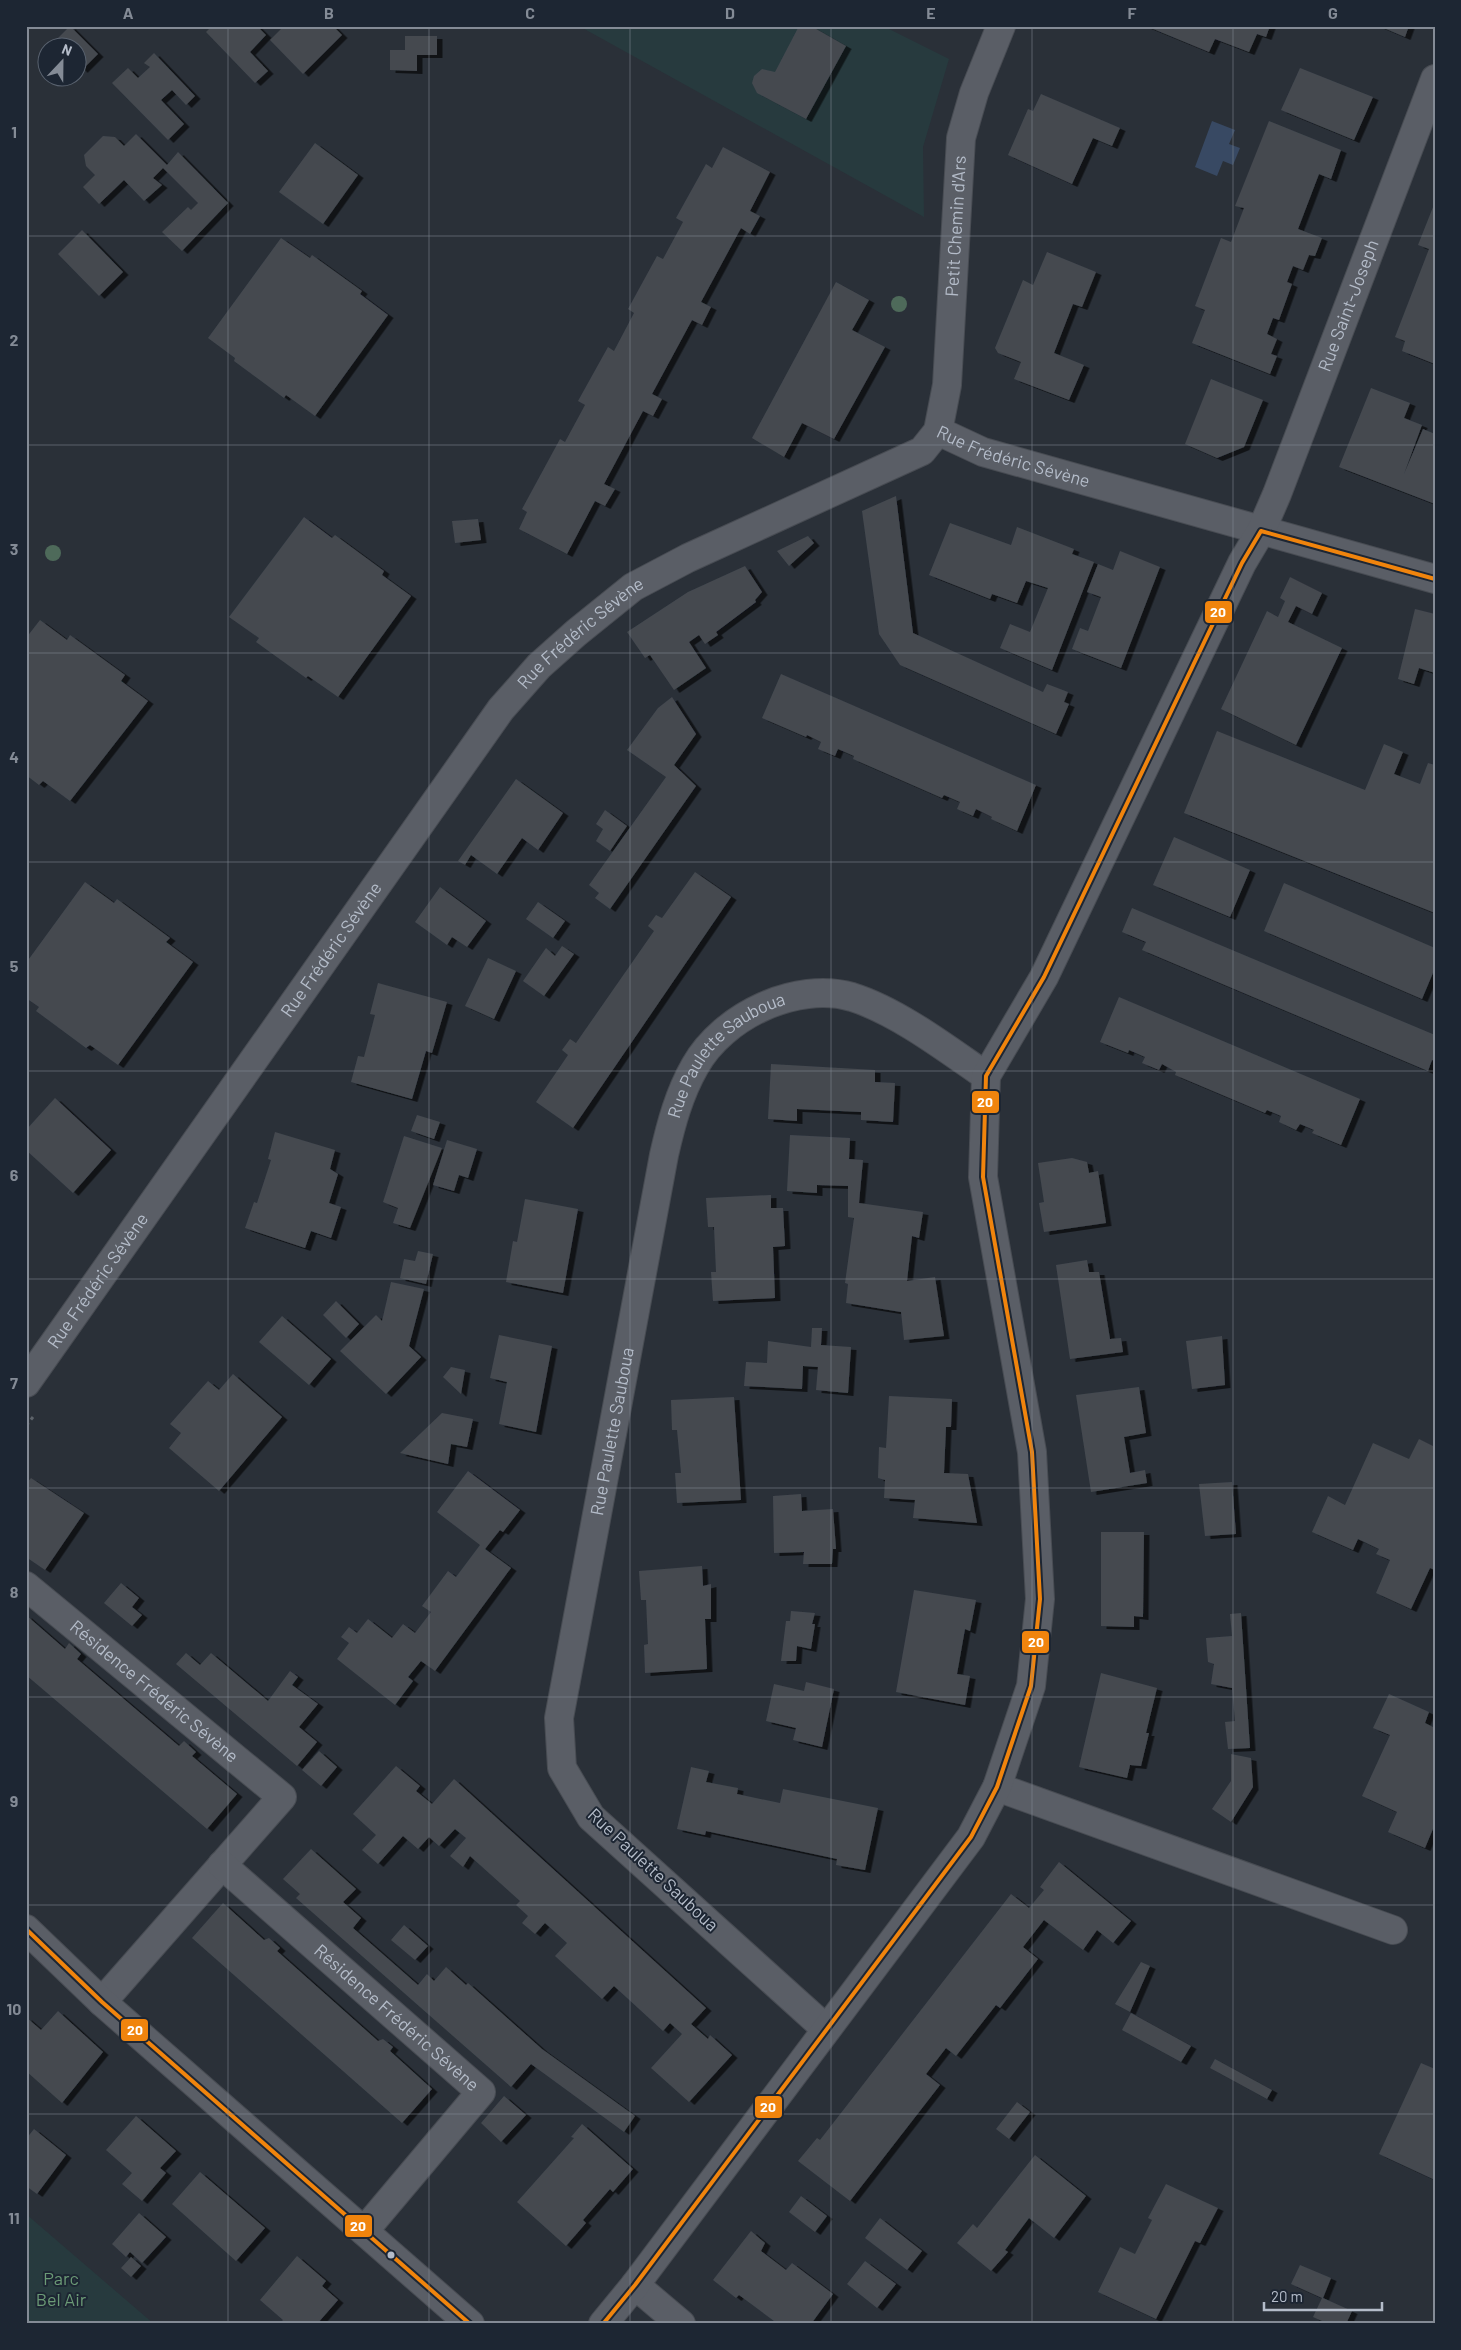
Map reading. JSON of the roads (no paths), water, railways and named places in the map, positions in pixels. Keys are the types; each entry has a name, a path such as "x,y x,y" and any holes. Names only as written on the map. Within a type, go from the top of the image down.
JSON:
{"street":[{"name":"Petit Chemin d'Ars","path":"938,431 947,385 961,138 974,93 1001,26"},
{"name":"Rue Saint-Joseph","path":"986,1076 1044,977 1242,563 1261,531 1277,494 1435,79"},
{"name":"Rue Frédéric Sévène","path":"26,1383 501,709 539,666 633,587 688,558 922,451 938,431 983,452 1435,579"},
{"name":"Rue Paulette Sauboua","path":"826,2029 591,1817 562,1768 559,1718 670,1125 682,1090 696,1064 714,1040 742,1018 771,1001 813,993 851,997 898,1018 986,1076"},
{"path":"603,2324 635,2285 971,1837 998,1787 1031,1686 1040,1599 1032,1452 983,1176 986,1076"},
{"name":"Résidence Frédéric Sévène","path":"26,1586 282,1797 102,2002"},
{"path":"998,1787 1393,1930"},
{"name":"Résidence Frédéric Sévène","path":"222,1865 480,2092 364,2231"},
{"path":"26,1929 102,2002 470,2324"},
{"path":"635,2285 682,2324"}],"water":[{"path":"1212,121 1235,130 1229,144 1240,148 1233,165 1223,161 1217,176 1195,167"}],"park label":[{"name":"Parc Bel Air","path":"61,2289"}]}
